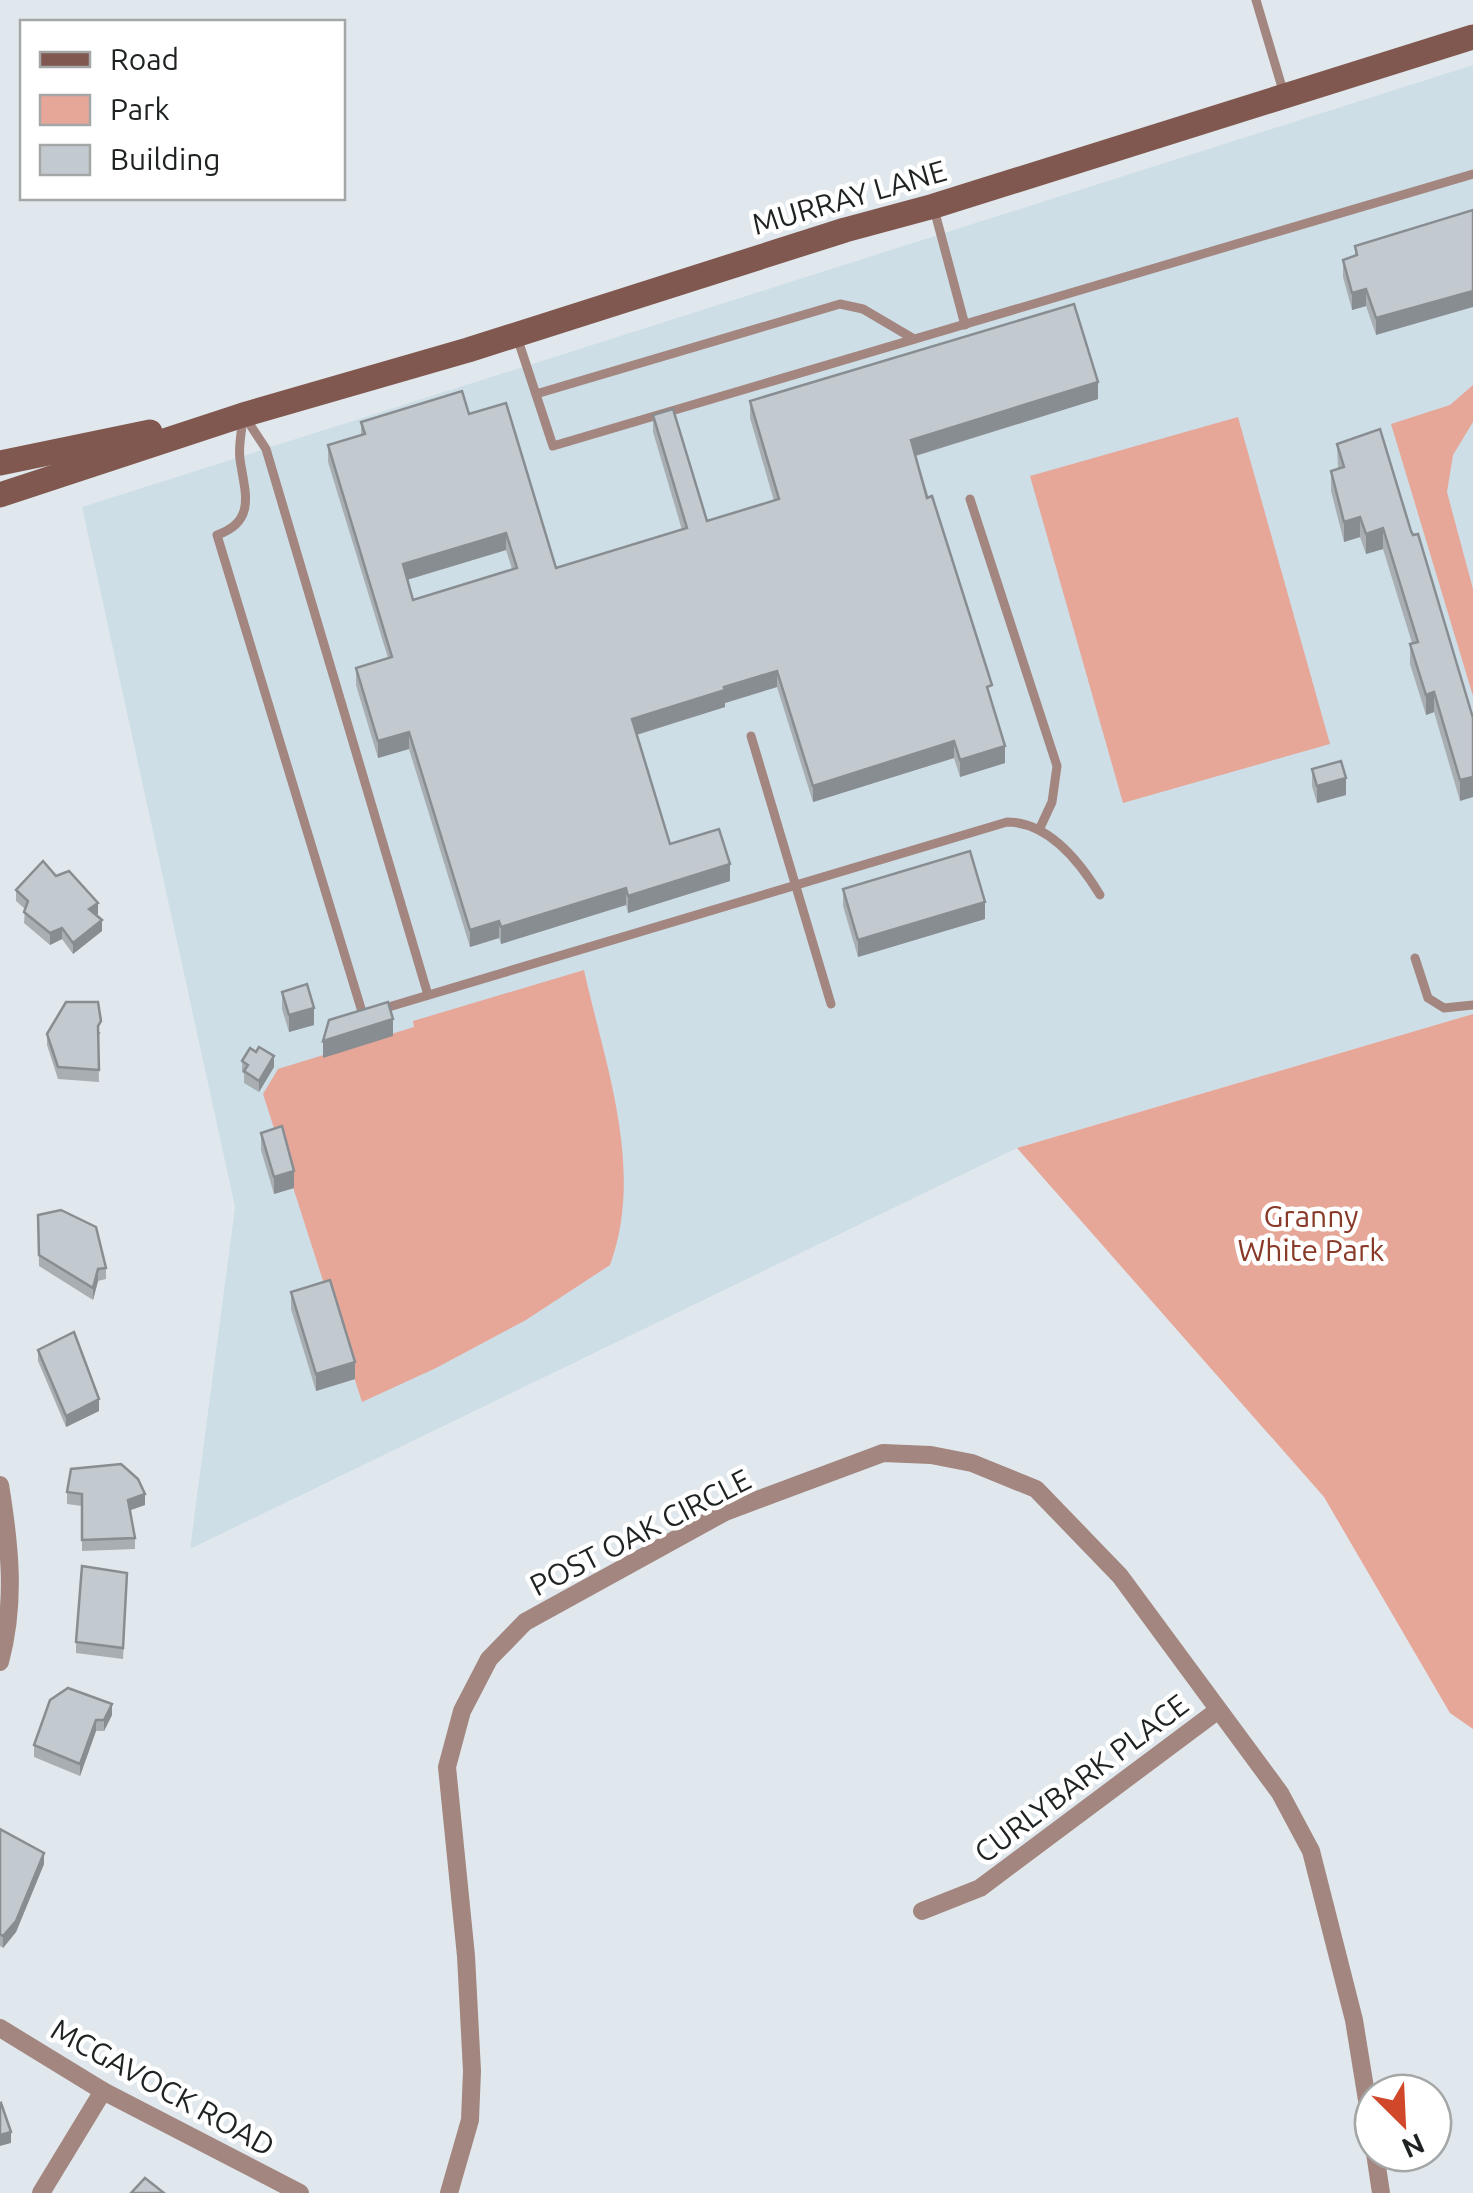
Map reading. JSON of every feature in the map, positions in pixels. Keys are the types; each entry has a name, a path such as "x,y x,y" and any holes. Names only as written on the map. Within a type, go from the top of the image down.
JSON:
{"main road":[{"name":"MURRAY LANE","path":"0,495 243,415 934,206 1473,37"},
{"name":"MURRAY LANE","path":"0,463 243,415"}],"street":[{"name":"POST OAK CIRCLE","path":"450,2193 470,2120 472,2072 469,1995 448,1767 462,1711 489,1659 526,1622 725,1512 883,1453 931,1455 972,1463 1036,1489 1120,1576 1280,1793 1311,1851 1354,2020 1363,2073"},
{"path":"0,1485 10,1542 12,1596 0,1662"},
{"name":"CURLYBARK PLACE","path":"922,1911 980,1888 1217,1711"},
{"name":"MCGAVOCK ROAD","path":"0,2028 104,2091 300,2193"},
{"path":"41,2193 104,2091"}],"lane":[{"path":"1256,0 1285,96"},
{"path":"516,334 553,446 1473,174"},
{"path":"934,206 966,324"},
{"path":"536,394 840,304 863,309 914,339"},
{"path":"243,415 266,449 428,995"},
{"path":"243,415 239,458 246,478 246,504 235,525 216,535 363,1015 1000,824 1024,823 1039,830 1078,864 1100,894"},
{"path":"970,499 1056,766 1052,802 1039,830"},
{"path":"751,736 831,1004"},
{"path":"1415,958 1428,998 1444,1008 1473,1005"}],"shaded area":[{"path":"1473,65 1473,1014 1017,1148 190,1549 235,1207 82,507"}],"green space":[{"path":"1473,385 1473,422 1453,455 1447,492 1473,589 1473,696 1391,424 1450,405"},
{"path":"1238,417 1330,744 1123,803 1030,476"},
{"path":"584,970 611,1080 623,1155 620,1229 610,1265 526,1320 362,1402 263,1094 278,1069 414,1027 413,1021"},
{"name":"Granny White Park","path":"1473,1014 1473,1729 1450,1713 1324,1497 1017,1148"}],"building":[{"path":"1473,210 1473,291 1376,318 1366,289 1352,293 1343,260 1357,255 1355,246"},
{"path":"1074,304 1098,382 911,440 927,498 932,496 992,685 987,687 1005,746 960,760 954,741 813,786 777,671 724,687 725,690 632,719 670,844 719,829 730,864 628,896 626,888 501,927 499,921 470,930 409,732 378,741 356,668 392,657 328,445 365,434 361,422 462,391 469,414 506,403 556,568 687,528 653,415 673,409 707,521 779,499 750,401","holes":["506,533 517,568 413,600 403,564"]},
{"path":"1380,429 1411,531 1418,534 1473,718 1473,777 1460,780 1434,692 1426,695 1410,644 1418,642 1383,528 1366,534 1360,517 1344,522 1331,471 1344,467 1337,444"},
{"path":"1341,761 1346,778 1317,786 1312,769"},
{"path":"970,851 985,902 858,940 843,889"},
{"path":"43,861 56,876 69,871 98,903 89,909 102,920 73,943 62,928 50,933 24,912 28,901 16,890"},
{"path":"307,984 314,1008 289,1015 282,992"},
{"path":"66,1002 98,1002 99,1070 58,1067 47,1034"},
{"path":"388,1002 393,1019 323,1041 329,1020"},
{"path":"259,1047 274,1056 259,1081 244,1071 248,1065 242,1061 250,1048 256,1052"},
{"path":"282,1126 294,1171 274,1177 261,1133"},
{"path":"61,1210 96,1227 106,1268 98,1269 93,1288 39,1255 38,1215"},
{"path":"330,1280 355,1362 316,1374 291,1292"},
{"path":"74,1332 99,1399 66,1416 38,1350"},
{"path":"121,1464 138,1479 145,1494 128,1500 135,1538 82,1540 82,1494 67,1492 71,1469"},
{"path":"82,1566 127,1573 123,1648 76,1642"},
{"path":"68,1688 112,1704 104,1720 96,1720 80,1764 34,1745 50,1700"},
{"path":"0,1829 44,1853 16,1921 3,1936 0,1934"},
{"path":"0,2104 11,2132 0,2135"},
{"path":"145,2178 164,2193 131,2193"}]}
